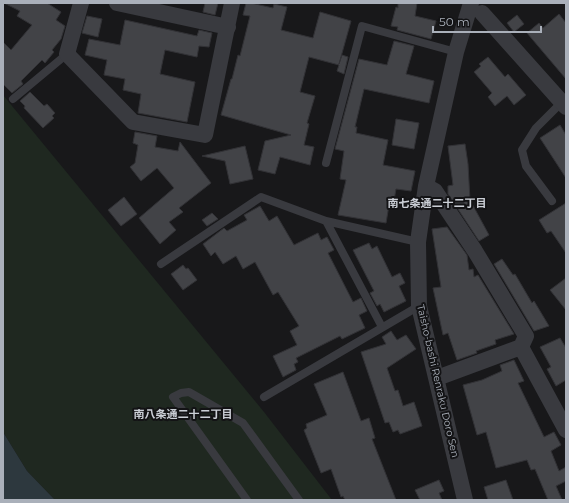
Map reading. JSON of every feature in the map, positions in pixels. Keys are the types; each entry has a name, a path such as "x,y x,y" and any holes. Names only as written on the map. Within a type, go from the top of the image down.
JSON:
{"street":[{"path":"81,3 66,54 133,122 205,136 232,3"},
{"path":"117,3 228,27"},
{"path":"482,6 564,105"},
{"name":"Taisho-bashi Renraku Doro Sen","path":"465,500 419,306 418,242 426,186 456,52 465,22 482,6"},
{"path":"426,186 435,190 475,251 526,336 521,347 437,378"},
{"path":"521,347 566,430"}],"lane":[{"path":"326,164 362,26 456,52"},
{"path":"13,99 66,54"},
{"path":"552,201 526,166 522,150 536,128 564,105"},
{"path":"161,264 261,197 326,221 418,242"},
{"path":"326,221 382,327"},
{"path":"264,397 419,306"},
{"path":"247,500 173,397 180,393 189,392 243,423 299,500"}],"shaded area":[{"path":"3,95 264,412 332,500 55,500 27,471 3,432"},
{"path":"3,432 27,471 55,500 3,500"}],"building":[{"path":"4,3 47,3 61,12 56,20 65,26 61,39 52,50 54,52 45,63 42,60 21,81 23,84 12,93 3,84 3,42 11,50 32,25 17,16 20,11"},
{"path":"205,3 218,3 215,15 203,12"},
{"path":"246,3 273,8 274,4 287,7 281,30 313,38 320,12 351,21 339,64 342,55 348,57 344,74 337,71 339,65 309,57 300,92 315,96 307,123 309,124 304,145 314,147 310,165 280,157 275,174 258,170 265,141 291,135 221,115 238,55 240,56 250,16 243,15"},
{"path":"398,3 417,3 415,16 436,21 431,39 397,30 398,27 391,26 396,7 398,8"},
{"path":"559,14 566,23 566,79 527,33 539,23 543,28"},
{"path":"517,15 524,24 514,32 507,23"},
{"path":"87,16 102,19 98,37 82,33"},
{"path":"125,20 197,36 199,30 212,33 209,47 199,46 197,57 165,50 160,74 195,82 187,122 138,113 141,94 123,90 125,79 104,75 107,60 85,55 89,39 120,45"},
{"path":"394,41 414,46 406,74 434,81 429,103 364,89 355,127 357,127 356,133 388,140 383,165 415,171 411,191 396,189 393,206 389,205 386,223 338,215 346,180 340,179 344,151 335,149 359,59 387,65"},
{"path":"488,57 505,77 508,74 526,95 514,105 507,96 495,106 488,97 492,93 474,72 481,66 479,64"},
{"path":"30,92 44,106 47,104 55,113 52,116 54,118 43,128 24,108 25,106 20,101"},
{"path":"396,119 419,123 414,149 392,145"},
{"path":"560,125 566,135 566,178 540,138"},
{"path":"135,132 157,136 155,147 178,151 180,142 211,183 179,208 183,212 169,222 176,230 160,244 139,218 174,188 157,168 141,181 130,167 135,163 138,145 133,143"},
{"path":"465,144 468,164 470,200 489,235 479,241 448,194 448,186 453,185 448,146"},
{"path":"245,146 253,179 230,184 225,161 202,156"},
{"path":"124,197 137,214 121,226 108,210"},
{"path":"566,203 566,253 551,231 547,233 539,220"},
{"path":"260,206 269,221 277,216 294,245 318,233 321,240 327,237 334,250 328,253 353,302 361,298 367,311 359,315 365,328 342,339 340,336 296,358 298,362 294,364 296,370 283,377 273,356 297,345 290,331 299,326 278,292 273,295 255,262 243,269 236,256 223,264 215,252 211,256 203,244 224,228 227,231 247,220 244,215"},
{"path":"212,213 218,219 207,226 202,220"},
{"path":"447,227 467,255 469,270 473,269 474,277 478,275 514,334 495,340 496,344 457,360 448,333 443,335 433,288 441,287 432,229"},
{"path":"369,243 372,249 377,246 392,277 400,273 405,283 399,286 406,301 384,312 380,304 377,306 370,293 374,291 353,250"},
{"path":"502,259 513,275 515,274 532,303 534,301 549,326 534,331 494,264"},
{"path":"183,265 186,269 188,268 197,280 183,290 171,274"},
{"path":"566,278 566,310 550,290"},
{"path":"391,331 397,340 406,335 416,349 387,368 395,391 398,390 403,406 414,402 422,426 400,434 398,430 393,432 389,422 385,423 361,352 386,344 382,337"},
{"path":"560,338 566,348 566,380 556,386 547,369 551,367 540,347"},
{"path":"514,360 524,381 518,383 544,437 554,432 561,445 551,451 559,471 566,467 566,481 556,486 562,500 548,500 535,469 531,470 527,460 496,468 486,432 477,435 463,385 482,380 502,371 500,365"},
{"path":"343,372 361,421 369,418 375,438 372,439 396,500 345,500 343,496 341,497 331,469 321,473 304,430 307,428 306,424 327,415 314,384"},
{"path":"439,480 444,491 439,493 442,500 420,500 415,490"},
{"path":"506,480 513,500 488,500 484,487"}],"district":[{"name":"南七条通二十二丁目","path":"437,203"},
{"name":"南八条通二十二丁目","path":"183,414"}]}
